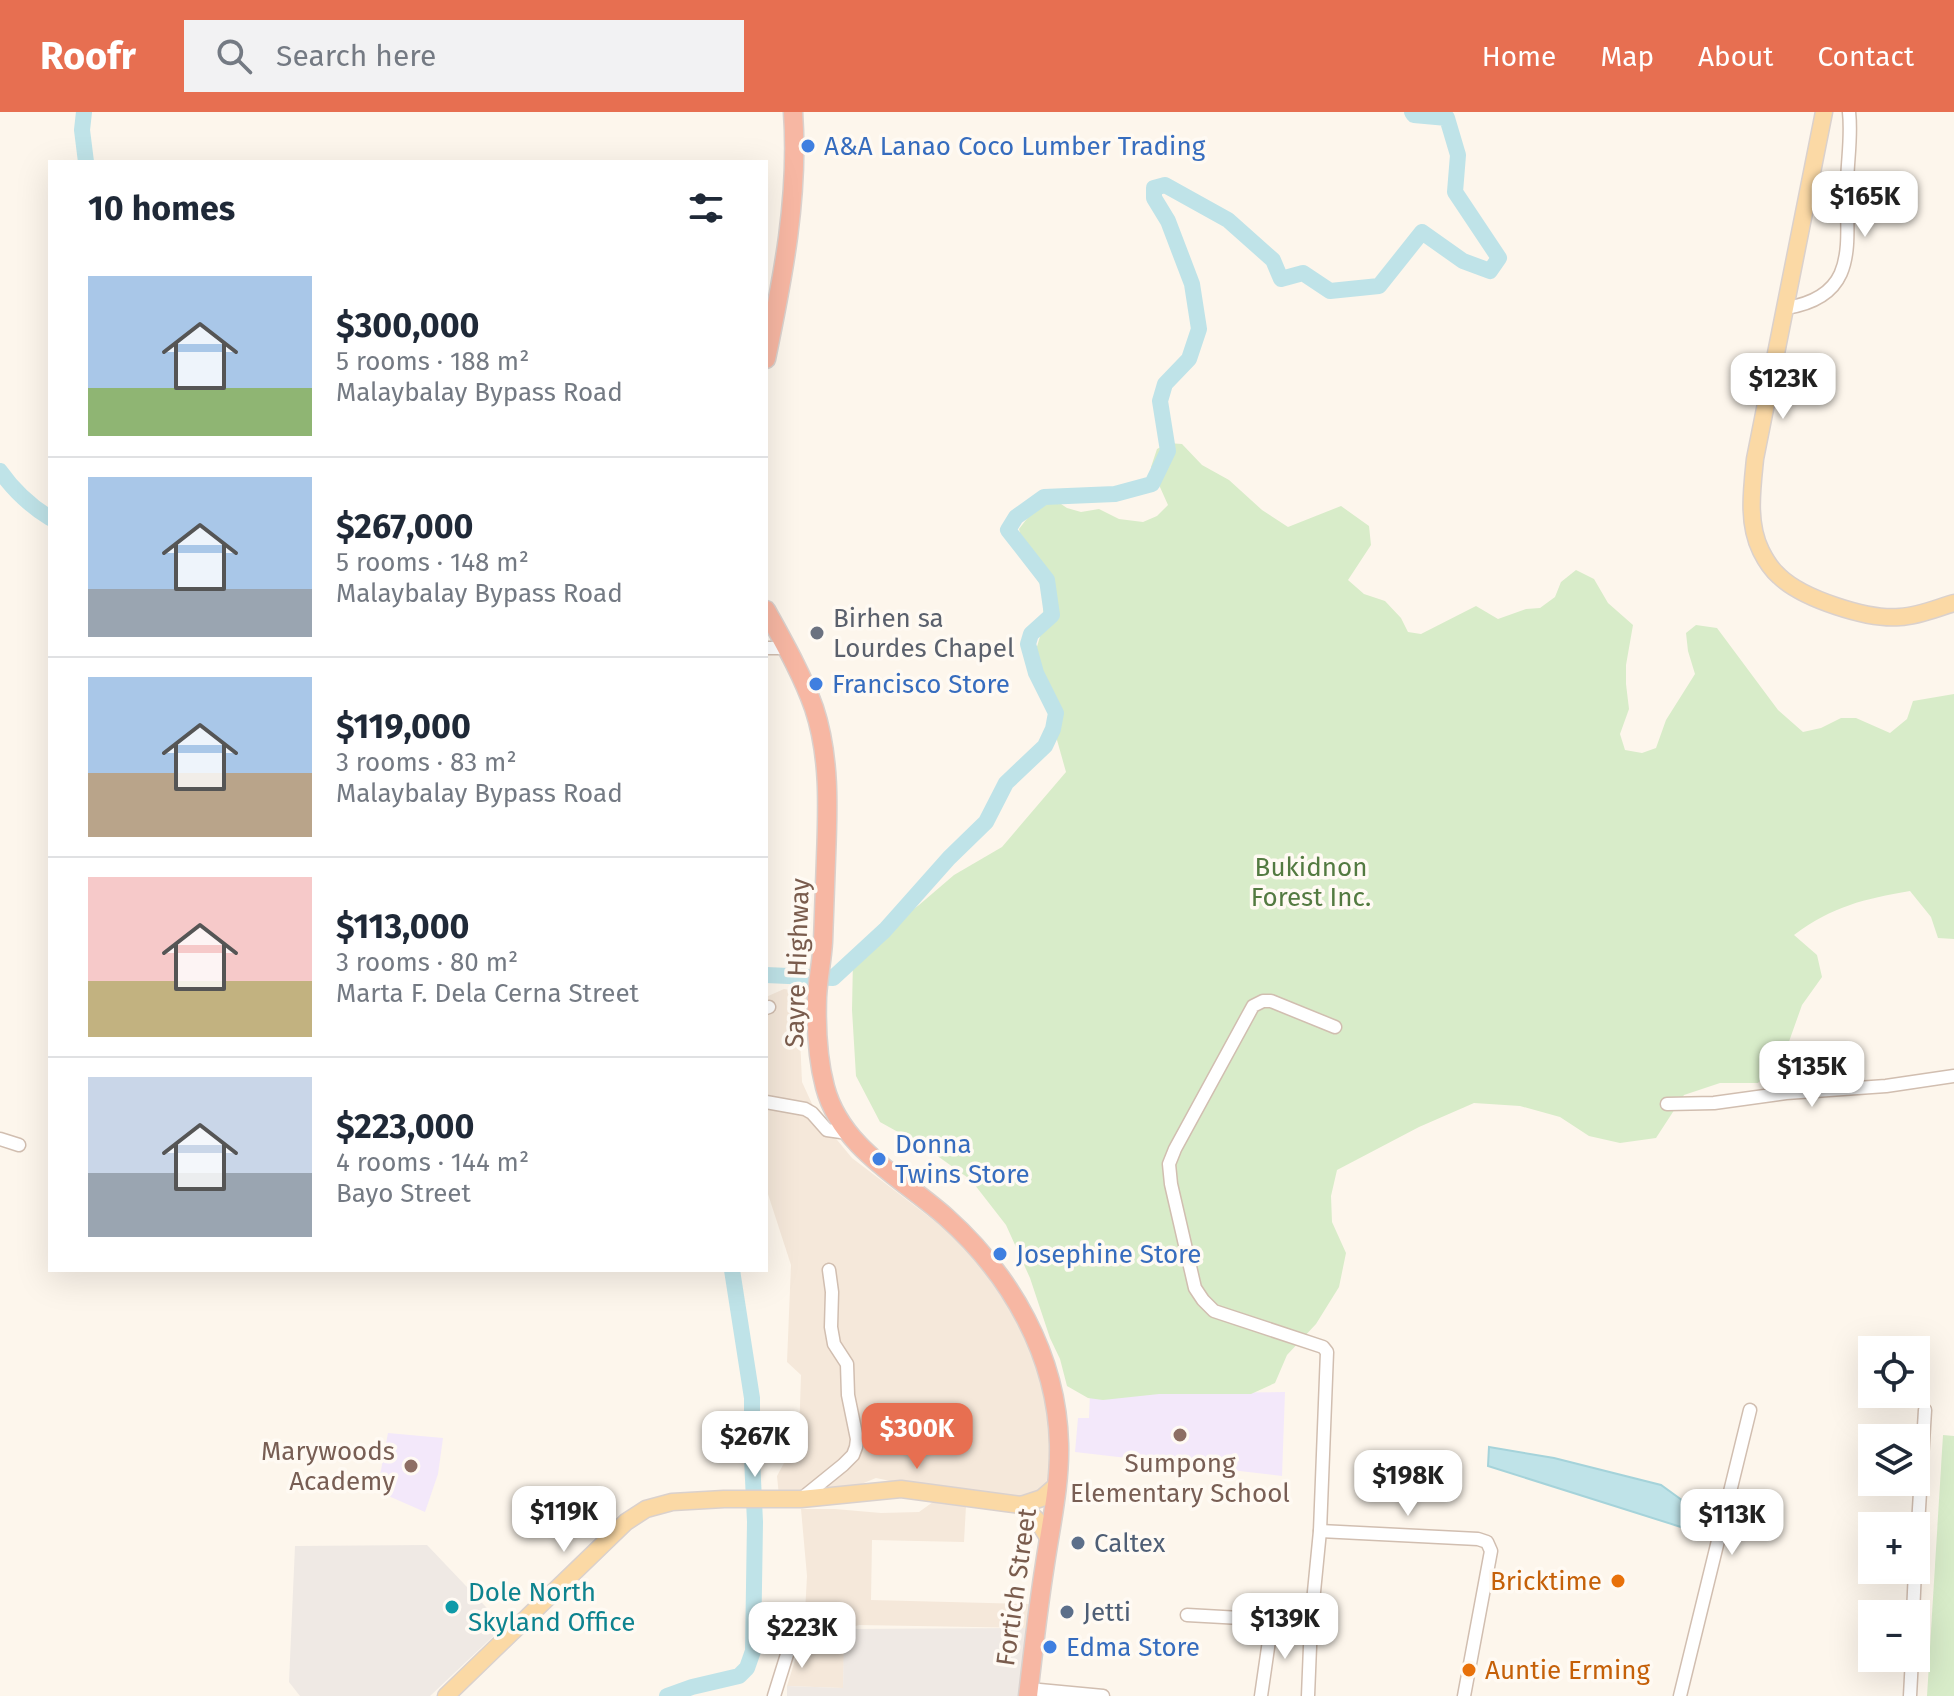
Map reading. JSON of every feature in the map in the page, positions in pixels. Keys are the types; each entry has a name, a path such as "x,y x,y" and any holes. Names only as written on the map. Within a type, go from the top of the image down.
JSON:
{"highway":[{"path":"768,348 791,220 793,112"},
{"name":"Sayre Highway","path":"768,614 814,708 824,751 828,800 817,1038 826,1091 848,1133 874,1160 963,1233 1017,1302 1038,1344 1053,1393 1059,1444 1057,1485"},
{"name":"Fortich Street","path":"1029,1692 1057,1485"}],"main road":[{"path":"1824,112 1757,450 1752,486 1754,531 1761,551 1779,576 1788,584 1832,605 1884,618 1903,617 1954,603"},
{"path":"446,1696 636,1514 664,1504 901,1489 1021,1505 1042,1498 1057,1485"},
{"path":"1021,1505 1037,1520 1049,1539"}],"street":[{"path":"1786,308 1799,306 1826,293 1842,272 1847,246 1849,112"},
{"path":"768,648 786,648"},
{"path":"1308,1696 1328,1356 1325,1349 1316,1345 1214,1311 1203,1300 1195,1288 1169,1164 1253,1006 1271,1001 1335,1027"},
{"path":"1667,1104 1714,1103 1954,1076"},
{"path":"768,1102 805,1109 827,1130 848,1133"},
{"path":"0,1139 19,1145"},
{"path":"794,1498 843,1465 856,1447 847,1364 834,1344 831,1327 829,1270"},
{"path":"1680,1696 1750,1410"},
{"path":"1919,1512 1925,1410"},
{"path":"1320,1531 1478,1539 1487,1542 1491,1551 1464,1696"},
{"path":"1187,1615 1311,1622"},
{"path":"1261,1696 1272,1620"},
{"path":"774,1696 794,1632"},
{"path":"1910,1696 1911,1672"},
{"path":"1029,1692 1103,1696"}],"shaded area":[{"path":"784,989 808,993 800,1038 802,1082 818,1117 852,1158 953,1235 978,1263 1013,1314 1039,1370 1049,1421 1051,1464 1046,1483 1037,1494 1021,1499 914,1486 876,1478 844,1491 779,1496 777,1476 799,1435 801,1375 787,1362 791,1265 768,1194 768,996"},
{"name":"Sumpong Elementary School","path":"1285,1392 1282,1476 1075,1452 1078,1418 1089,1418 1090,1394"},
{"name":"Marywoods Academy","path":"388,1433 443,1438 438,1474 425,1512 377,1491"},
{"path":"933,1502 966,1506 964,1542 872,1540 871,1600 1030,1604 1028,1628 859,1625 845,1629 843,1688 787,1686 804,1631 807,1576 801,1509 919,1512"},
{"path":"427,1545 504,1626 430,1696 300,1696 289,1682 295,1546"},
{"path":"1028,1628 1021,1696 787,1696 787,1686 843,1688 844,1629"}],"green space":[{"name":"Bukidnon Forest Inc.","path":"1168,443 1182,444 1202,465 1229,480 1262,510 1288,527 1341,506 1369,526 1371,545 1348,580 1364,594 1385,601 1401,618 1408,632 1421,634 1476,606 1498,619 1526,609 1540,608 1555,597 1561,582 1576,570 1594,579 1608,603 1633,625 1626,665 1629,709 1620,734 1625,750 1642,753 1656,748 1666,720 1695,674 1686,633 1696,625 1717,628 1778,710 1803,732 1821,728 1841,718 1856,718 1890,733 1907,719 1913,701 1954,694 1954,939 1938,938 1931,917 1910,891 1849,905 1808,925 1794,935 1817,955 1822,977 1802,1005 1786,1050 1758,1083 1720,1083 1684,1095 1656,1138 1620,1143 1589,1136 1560,1117 1520,1106 1474,1103 1419,1127 1337,1170 1331,1196 1332,1222 1346,1253 1339,1287 1316,1324 1287,1355 1275,1383 1251,1394 1159,1394 1103,1400 1088,1398 1067,1386 1030,1278 1006,1225 971,1180 925,1147 880,1122 856,1076 853,959 954,875 1002,847 1066,772 1041,683 1036,650 1044,623 1042,588 1026,560 1019,529 1036,507 1052,498 1067,508 1081,512 1099,509 1119,519 1143,522 1157,516 1168,505 1151,467 1157,449"},
{"path":"1943,1435 1954,1436 1954,1696 1927,1696"}],"water":[{"path":"1489,1447 1554,1458 1661,1485 1697,1511 1681,1527 1488,1466"}],"waterway":[{"path":"84,112 82,130 86,160"},
{"path":"768,975 833,978 885,930 949,858 986,822 1006,783 1045,746 1056,713 1036,673 1028,644 1031,634 1052,615 1047,580 1008,530 1016,517 1044,497 1115,494 1152,484 1168,451 1160,401 1165,384 1189,359 1199,329 1192,284 1168,221 1154,198 1154,188 1165,185 1228,220 1273,260 1281,279 1303,273 1330,291 1379,286 1422,232 1463,261 1490,271 1499,258 1455,192 1458,155 1447,118 1414,115 1412,112"},
{"path":"0,471 22,497 48,517"},
{"path":"667,1696 739,1676 747,1668 753,1651 755,1522 752,1398 732,1272"}],"place":[{"name":"A&A Lanao Coco Lumber Trading","path":"808,146"},
{"name":"Birhen sa Lourdes Chapel","path":"817,633"},
{"name":"Francisco Store","path":"816,684"},
{"name":"Donna Twins Store","path":"879,1159"},
{"name":"Josephine Store","path":"1000,1254"},
{"name":"Sumpong Elementary School","path":"1180,1435"},
{"name":"Marywoods Academy","path":"411,1466"},
{"name":"Caltex","path":"1078,1543"},
{"name":"Bricktime","path":"1618,1581"},
{"name":"Dole North Skyland Office","path":"452,1607"},
{"name":"Jetti","path":"1067,1612"},
{"name":"Edma Store","path":"1050,1647"},
{"name":"Auntie Erming","path":"1469,1670"}]}
